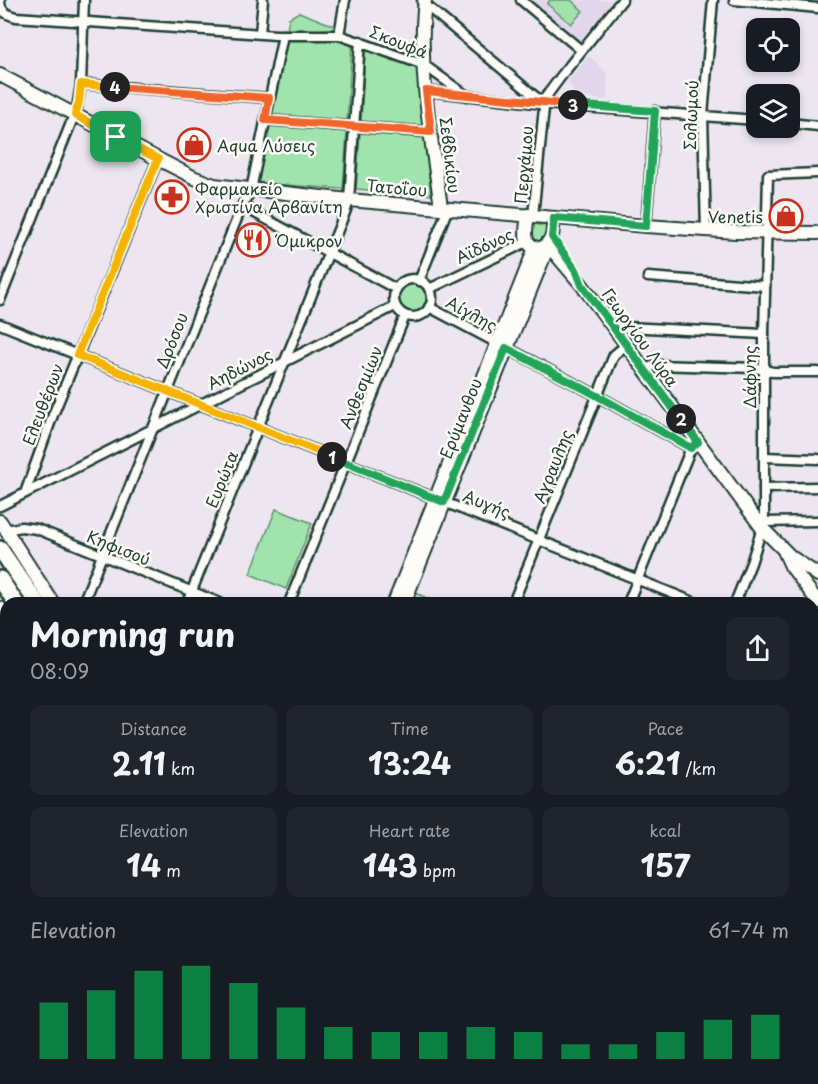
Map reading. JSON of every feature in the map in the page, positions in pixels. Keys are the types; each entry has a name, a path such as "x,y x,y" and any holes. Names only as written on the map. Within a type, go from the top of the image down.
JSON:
{"highway":[{"path":"0,549 33,597"},
{"path":"0,579 12,597"}],"main road":[{"name":"Σεβδικίου","path":"423,1 422,37 426,91 445,208"},
{"name":"Τατοΐου","path":"0,75 206,183 349,200 706,231 818,233"},
{"name":"Αϊδόνος","path":"530,215 525,238 540,243"},
{"name":"Ερύμανθου","path":"397,597 502,346 540,243 554,218"},
{"name":"Γεωργίου Λύρα","path":"540,243 577,272 582,285 695,445 784,550 818,575"},
{"name":"Ερύμανθου","path":"406,597 439,500"},
{"path":"3,526 49,597"},
{"name":"Γεωργίου Λύρα","path":"784,550 797,553 818,567"},
{"path":"784,550 791,566 814,597"}],"street":[{"name":"Σκουφά","path":"0,0 0,8 7,15 283,35 339,34 424,65 466,96"},
{"path":"0,300 79,102 84,0"},
{"path":"260,33 263,0"},
{"path":"339,34 345,0"},
{"path":"521,0 581,50"},
{"name":"Περγάμου","path":"530,215 544,104 548,92 622,0"},
{"name":"Σολωμού","path":"706,231 703,115 713,0"},
{"path":"735,0 818,8"},
{"path":"423,1 544,104"},
{"name":"Δρόσου","path":"85,597 242,206 251,189 283,35"},
{"name":"Ευρώτα","path":"190,597 349,200 360,41"},
{"path":"81,84 269,98"},
{"path":"426,91 544,104 746,119"},
{"path":"646,226 655,111"},
{"path":"265,120 431,132"},
{"path":"800,124 818,126"},
{"name":"Ελευθέρων","path":"25,493 77,355 158,159"},
{"name":"Δάφνης","path":"737,597 763,525 768,175 770,173 818,173"},
{"path":"242,206 396,289"},
{"path":"419,280 445,208"},
{"name":"Αϊδόνος","path":"429,289 540,243"},
{"path":"648,277 765,286"},
{"path":"419,280 429,289 431,301 429,308 419,316 405,316 395,306 396,289 406,281 419,280"},
{"name":"Αηδώνος","path":"0,506 395,306"},
{"name":"Αίγλης","path":"429,308 695,445"},
{"name":"Ανθεσμίων","path":"291,597 405,316"},
{"name":"Αυγής","path":"0,324 681,597"},
{"path":"615,330 627,327 764,334"},
{"name":"Αγραυλης","path":"515,597 596,395 614,355 626,345"},
{"path":"644,370 655,365 756,368 773,372 818,372"},
{"path":"630,597 695,445"},
{"path":"764,457 818,459"},
{"path":"764,488 818,487"},
{"path":"763,525 818,521"},
{"name":"Κηφισού","path":"3,526 29,527 205,597"}],"shaded area":[{"path":"527,0 613,0 578,43"},
{"path":"589,56 607,73 607,100 576,97 568,81"}],"green space":[{"path":"550,0 571,0 583,11 571,24 547,4"},
{"path":"299,12 337,27 336,29 287,31 289,18"},
{"path":"338,38 352,43 347,121 270,115 286,39"},
{"path":"365,49 417,68 424,127 361,122"},
{"path":"268,125 347,132 343,189 255,183"},
{"path":"360,133 425,138 431,195 356,189"},
{"path":"533,224 547,226 546,237 541,242 531,236"},
{"path":"412,284 422,288 426,298 422,308 412,312 402,308 398,298 402,288"},
{"path":"276,509 312,523 286,589 250,574"},
{"path":"413,592 425,597 411,597"}],"place":[{"name":"Aqua Λύσεις","path":"194,145"},
{"name":"Φαρμακείο Χριστίνα Αρβανίτη","path":"172,197"},
{"name":"Venetis","path":"786,216"},
{"name":"Όμικρον","path":"253,240"}],"route":[{"path":"81,84 269,98 265,120 431,132 426,91 544,104 655,111 646,226 554,218 552,237 577,272 582,285 698,442 691,448 506,348 444,502 77,355 158,159 116,137 75,115 81,84"}]}
